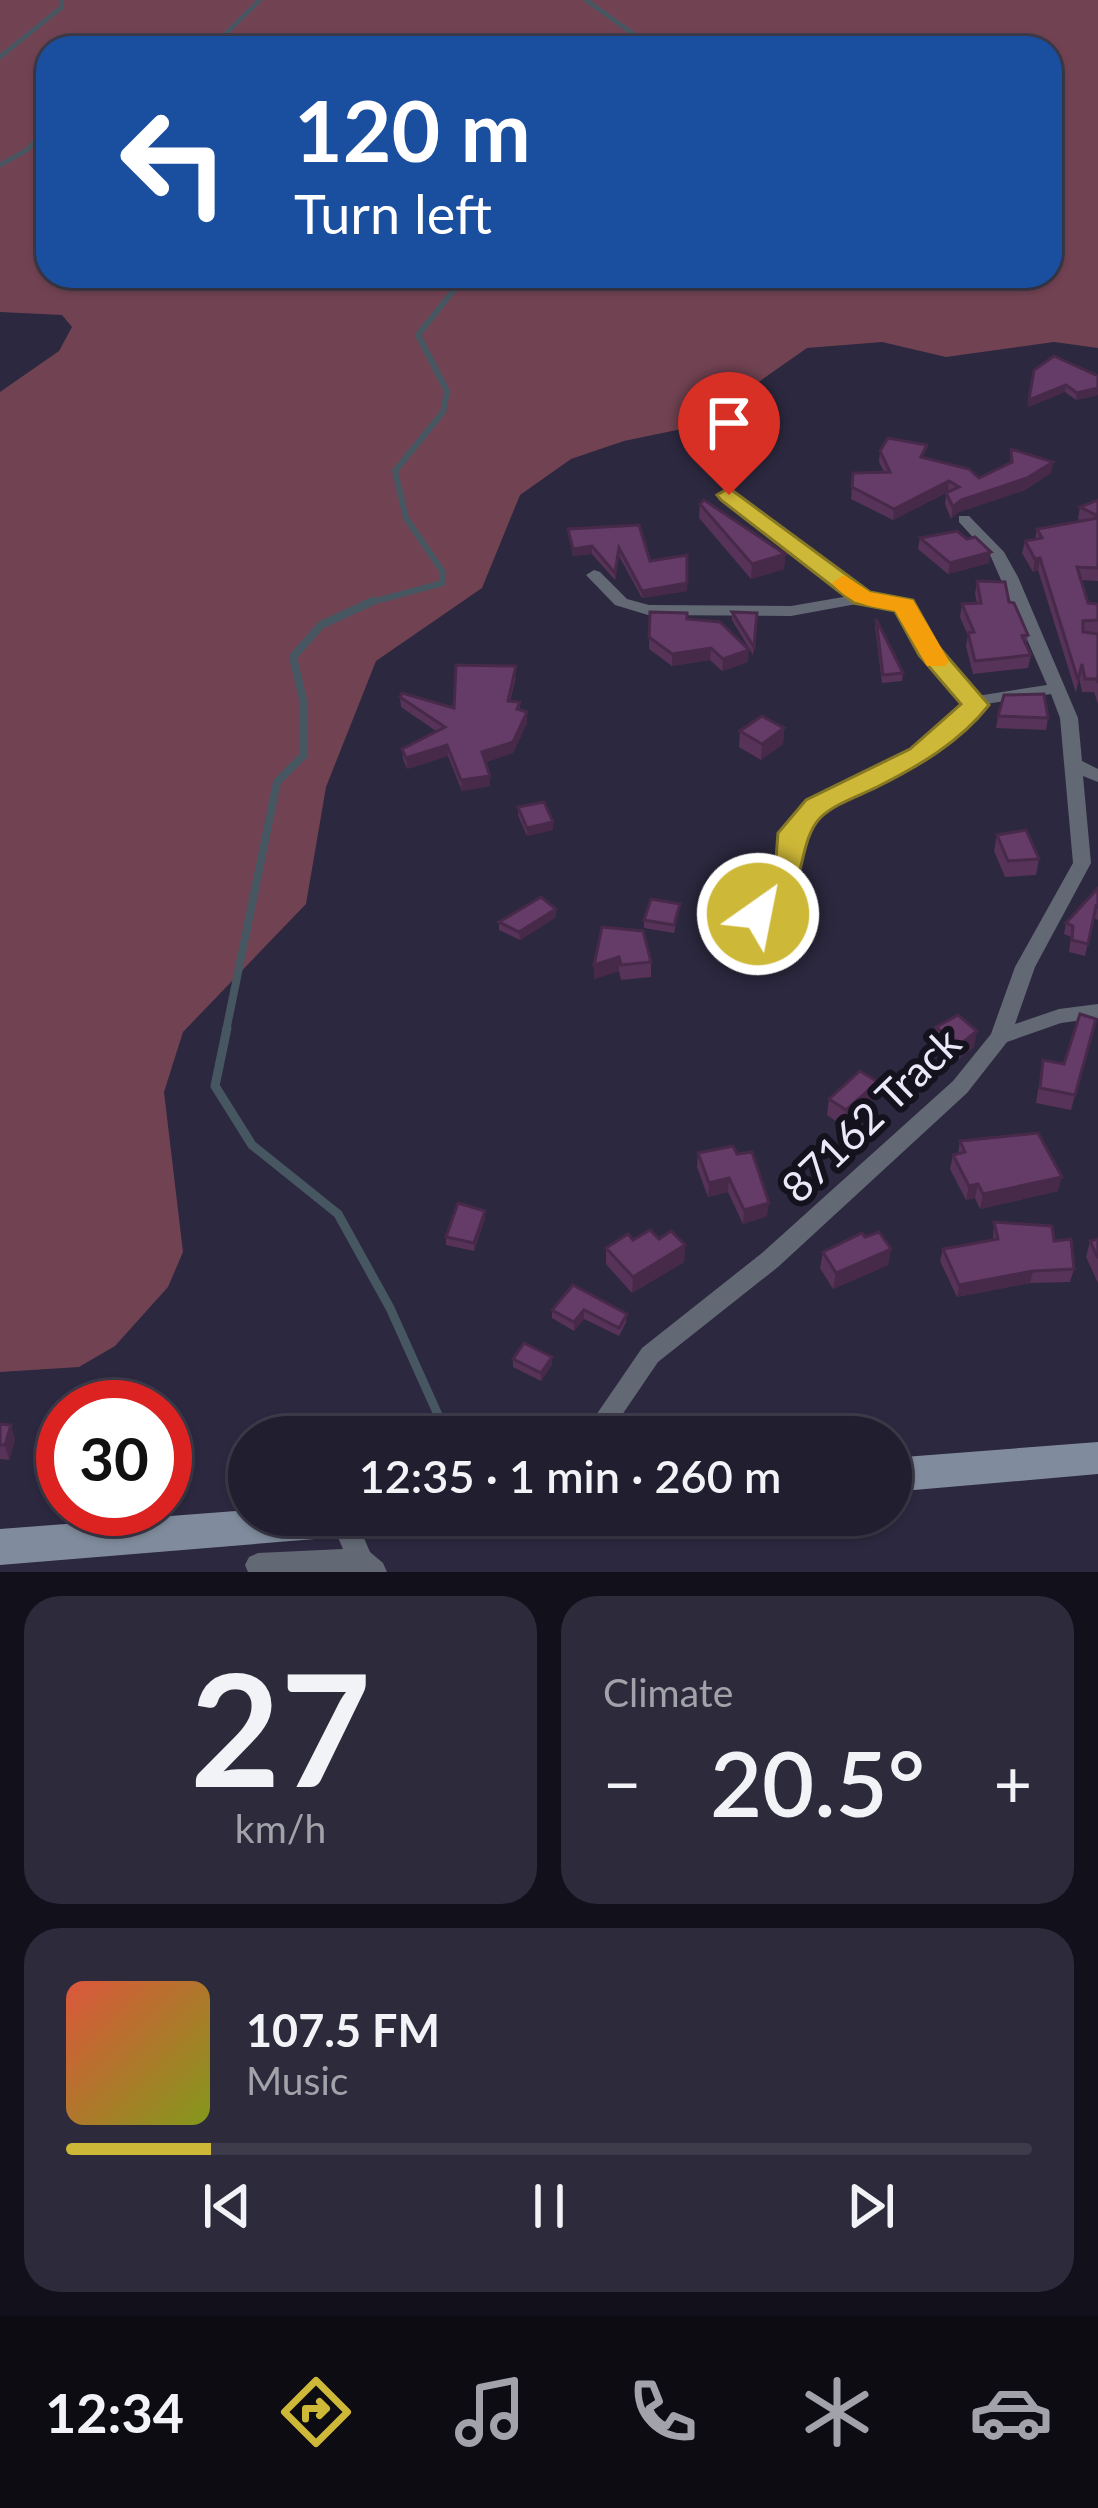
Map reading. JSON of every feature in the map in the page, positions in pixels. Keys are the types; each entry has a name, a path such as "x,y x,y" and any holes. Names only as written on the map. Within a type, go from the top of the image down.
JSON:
{"main road":[{"path":"912,1472 1098,1458"},
{"path":"0,1547 228,1528"}],"street":[{"path":"729,495 862,598"},
{"name":"87162 Track","path":"607,1416 650,1354 770,1260 960,1087 1000,1037 1025,967 1082,862 1070,718 1010,577 998,555 964,518"},
{"path":"594,575 621,602 648,610 791,611 862,598 904,605 937,662 976,705"},
{"path":"717,938 749,923 769,905 789,871 792,833 816,806 920,754 976,705 998,694 1058,688"},
{"path":"1074,764 1098,776"},
{"path":"1000,1037 1059,1016 1098,1011"},
{"path":"248,1536 257,1568 367,1566 352,1536"}],"shaded area":[{"path":"0,0 1098,0 1098,348 1054,342 946,357 882,342 807,348 696,426 624,441 571,459 520,495 482,588 376,661 326,787 306,904 183,1032 164,1092 183,1252 168,1287 115,1346 79,1367 0,1372 0,392 59,351 72,327 62,315 0,312"}],"building":[{"path":"1054,356 1098,376 1098,388 1077,393 1066,385 1029,400 1034,370"},
{"path":"888,438 927,445 921,457 969,469 979,478 1012,462 1011,449 1053,462 1027,478 953,507 946,493 959,487 949,481 894,509 852,487 853,473 890,472 880,451"},
{"path":"704,500 785,554 752,564 700,504"},
{"path":"1098,500 1098,516 1080,507"},
{"path":"1098,518 1098,568 1077,567 1088,603 1098,604 1098,620 1083,621 1083,632 1098,634 1098,683 1085,679 1082,664 1078,680 1040,558 1035,559 1025,541 1042,538 1037,529"},
{"path":"639,525 650,561 687,555 687,583 642,591 619,548 615,573 592,546 573,549 568,529"},
{"path":"957,531 967,539 975,537 991,552 950,563 920,538"},
{"path":"977,581 1005,582 1009,602 1014,603 1028,635 1022,636 1031,655 975,661 968,633 974,632 962,604 981,603"},
{"path":"650,612 687,613 687,619 720,622 749,650 723,659 711,648 672,654 649,637"},
{"path":"732,612 757,613 754,647"},
{"path":"876,619 903,673 883,675"},
{"path":"456,665 516,666 508,701 520,702 517,709 527,712 513,742 482,752 490,776 461,780 447,745 406,758 402,749 445,727 400,697 402,693 454,708"},
{"path":"1044,694 1048,718 998,716 1004,695"},
{"path":"762,716 784,728 762,744 740,731"},
{"path":"544,802 553,822 527,828 518,807"},
{"path":"1026,830 1039,859 1008,861 997,835"},
{"path":"1098,888 1088,944 1072,940 1073,926 1066,923"},
{"path":"541,897 556,909 519,932 499,922"},
{"path":"651,899 680,904 674,925 644,920"},
{"path":"602,927 643,931 651,962 621,965 619,957 594,965"},
{"path":"1080,1014 1096,1019 1075,1095 1040,1088 1043,1060 1064,1064"},
{"path":"958,1015 977,1031 958,1046 936,1027"},
{"path":"860,1071 878,1082 846,1110 829,1099"},
{"path":"1038,1133 1062,1177 983,1194 978,1184 969,1186 953,1155 965,1152 960,1141"},
{"path":"733,1146 737,1154 752,1152 769,1203 744,1210 729,1178 709,1183 698,1153"},
{"path":"458,1203 485,1211 474,1243 446,1237"},
{"path":"994,1222 1052,1226 1054,1241 1071,1239 1074,1269 1033,1271 959,1285 943,1249 998,1239"},
{"path":"650,1230 659,1239 671,1231 685,1245 633,1277 606,1248 628,1234 633,1240"},
{"path":"879,1232 891,1249 836,1273 823,1252 862,1233 865,1237"},
{"path":"573,1285 627,1314 619,1328 584,1310 574,1322 552,1310"},
{"path":"524,1343 552,1357 541,1373 513,1359"},
{"path":"0,1424 11,1425 5,1445 0,1445"}],"waterway":[{"path":"0,57 62,7 61,0"},
{"path":"223,36 260,0"},
{"path":"586,0 636,36"},
{"path":"0,165 36,140"},
{"path":"370,602 443,583 443,572 406,518 395,471 443,412 447,391 418,335 455,288"},
{"path":"226,1031 277,782 304,755 304,704 293,657 321,625 370,602"},
{"path":"364,604 370,602"},
{"path":"227,1028 215,1086 252,1145 338,1214 390,1308 439,1416"}],"slow traffic":[{"path":"844,583 862,598 904,605 936,661"}],"route":[{"path":"729,495 862,598 904,605 928,650 976,705 920,754 816,806 792,833 789,871 782,887 758,914"}]}
